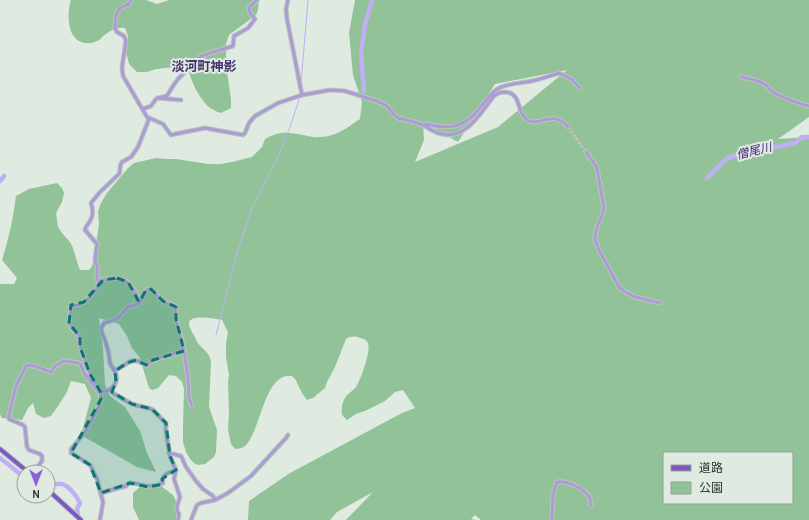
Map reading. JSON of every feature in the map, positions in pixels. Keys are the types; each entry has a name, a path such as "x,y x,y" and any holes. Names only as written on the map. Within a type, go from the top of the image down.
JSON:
{"main road":[{"path":"0,449 18,464"},
{"path":"56,497 81,520"}],"street":[{"path":"131,0 129,4 118,9 116,12 115,28 117,32 124,36 126,41 122,67 123,76 147,118 162,124 170,135 205,128 243,135 249,123 259,113 278,103 302,95 330,90 345,91 383,103 395,116 424,126 443,135 460,133 471,125 497,93 507,92 512,93 515,96 522,114 528,121 532,122 555,118 564,122 568,127"},
{"path":"143,109 151,106 156,99 166,96 178,79 201,56 233,46 234,36 248,28 255,19 250,13 249,7 257,0"},
{"path":"288,0 286,9 287,19 302,95"},
{"path":"424,126 426,124 439,127 450,127 465,123 480,108 491,93 510,84 533,81 559,73 572,79 580,88"},
{"path":"741,77 761,83 767,86 772,92 809,106"},
{"path":"158,98 181,100"},
{"path":"99,283 95,260 96,244 85,230 85,226 91,220 93,213 91,203 119,174 121,163 132,156 138,147 149,119"},
{"path":"586,152 596,166 604,208 595,236 597,246 619,287 624,292 660,303"},
{"path":"100,520 103,502 97,479 90,465 74,456 71,449 85,432 100,404 100,391 90,374 80,347 79,336 69,323 71,306 78,306 84,302 96,289 100,281 117,278 128,282 133,288 140,302"},
{"path":"39,464 42,460 42,456 28,450 25,427 9,419 16,386 26,366 31,365 51,372 55,366 64,361 72,362 81,365 84,373 95,388 100,391 111,390 116,382 115,370 111,364 101,329 104,323 117,319 128,307 138,304 143,298 146,290 151,289 163,301 176,307 176,319 184,351 192,406"},
{"path":"115,370 131,361 137,361 148,365 152,360 184,351"},
{"path":"111,390 113,393 132,404 152,409 166,423 169,453 176,471 174,479 180,497 177,506 179,514 178,520"},
{"path":"191,520 197,505 215,500 228,493 251,476 288,435"},
{"path":"169,453 182,458 186,467 196,481 203,489 213,496 215,500"},
{"path":"101,493 126,486 130,483 148,487 159,485 163,483 162,480 167,474 176,471"},
{"path":"552,520 553,494 557,482 568,482 581,489 590,498 591,505"}],"highlighted area":[{"path":"117,278 128,282 139,302 146,290 151,289 163,301 176,307 176,319 184,351 153,360 146,365 136,360 127,363 115,371 116,382 112,392 132,404 152,409 166,423 170,456 176,470 162,479 163,483 148,487 130,483 101,493 90,465 71,453 101,399 100,391 90,374 80,347 80,337 69,323 71,305 84,302 103,280"}],"green space":[{"path":"71,0 146,0 157,4 169,0 259,0 256,15 229,35 226,44 226,65 231,108 221,113 208,106 196,89 190,76 188,64 184,62 175,67 156,69 147,72 137,72 129,64 126,52 128,36 125,28 113,30 93,43 80,42 72,33 69,25"},
{"path":"355,0 809,0 809,117 778,139 809,137 809,520 481,520 475,515 471,519 476,520 346,520 373,492 337,512 330,520 248,520 249,501 290,473 402,413 415,408 403,390 395,392 385,401 356,414 347,420 342,415 343,402 346,396 358,383 363,372 369,347 368,343 364,339 351,337 346,339 325,388 313,398 307,400 292,376 279,379 268,395 251,438 245,446 235,449 231,444 228,429 229,375 226,357 226,343 228,332 222,320 195,318 189,323 197,342 207,353 211,362 209,407 217,430 216,452 214,457 205,464 198,465 190,459 183,442 184,389 182,382 176,376 169,375 158,388 153,390 150,389 140,358 132,348 127,336 119,324 99,318 103,348 105,385 110,396 125,407 140,431 147,453 156,472 137,467 81,435 91,398 85,384 71,381 67,392 51,416 44,418 36,414 33,403 28,408 22,420 2,418 0,414 0,284 14,284 17,278 2,260 14,213 16,196 29,189 57,183 62,188 64,193 62,202 56,213 58,227 70,242 79,268 81,270 89,270 92,266 94,258 99,224 98,211 101,203 107,193 134,163 156,158 221,164 252,157 262,147 265,139 280,133 312,137 326,137 342,131 360,119 362,102 353,75 349,33","holes":["567,70 498,127 415,162 424,140 423,122 458,142 495,84"]},
{"path":"157,483 173,495 179,507 179,520 139,520 133,507 133,493 142,485"}],"waterway":[{"path":"301,84 308,0"},
{"path":"364,91 361,53 365,25 372,0"},
{"path":"216,335 237,253 251,211 277,159 300,97"},
{"name":"僧尾川","path":"707,178 727,158 795,143 802,137 809,137"},
{"path":"0,181 4,176"},
{"path":"0,458 16,471"},
{"path":"56,484 61,484 68,487 76,496 80,503 77,509 78,515"}],"tunnel":[{"path":"568,127 586,152"}],"district":[{"name":"淡河町神影","path":"204,66"}]}
